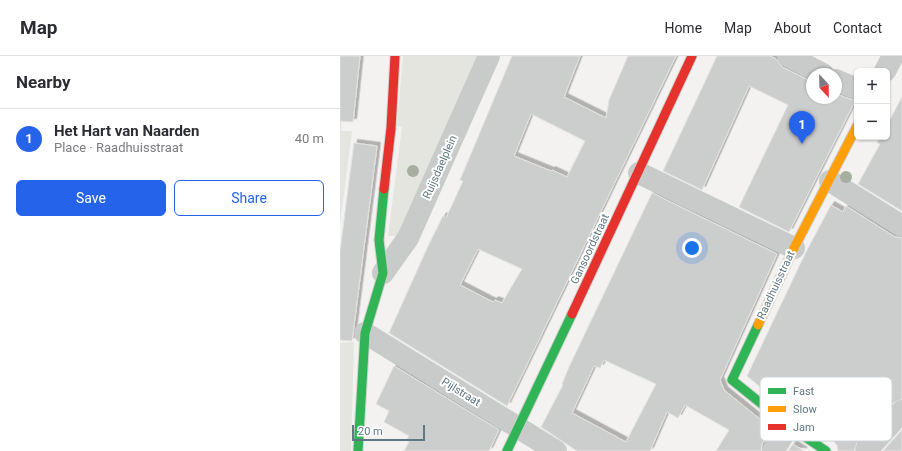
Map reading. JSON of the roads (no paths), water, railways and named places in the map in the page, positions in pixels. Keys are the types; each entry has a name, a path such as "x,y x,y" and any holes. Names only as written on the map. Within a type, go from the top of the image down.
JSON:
{"street":[{"name":"Ruijsdaelplein","path":"383,274 379,240 391,128 395,56"},
{"name":"Ruijsdaelplein","path":"358,451 365,333 383,274 408,238 489,56"},
{"name":"Gansoordstraat","path":"508,451 639,173 692,56"},
{"path":"788,56 811,68"},
{"path":"887,68 893,56"},
{"path":"842,83 854,88"},
{"name":"Raadhuisstraat","path":"760,403 732,380 794,248 854,132"},
{"path":"639,173 794,248"},
{"path":"830,181 902,226"},
{"name":"Pijlstraat","path":"365,333 556,451"},
{"path":"892,422 902,411"},
{"path":"773,451 779,441"},
{"path":"811,441 826,451"},
{"path":"866,451 875,441"}],"place":[{"name":"Het Hart van Naarden","path":"802,144"}]}
